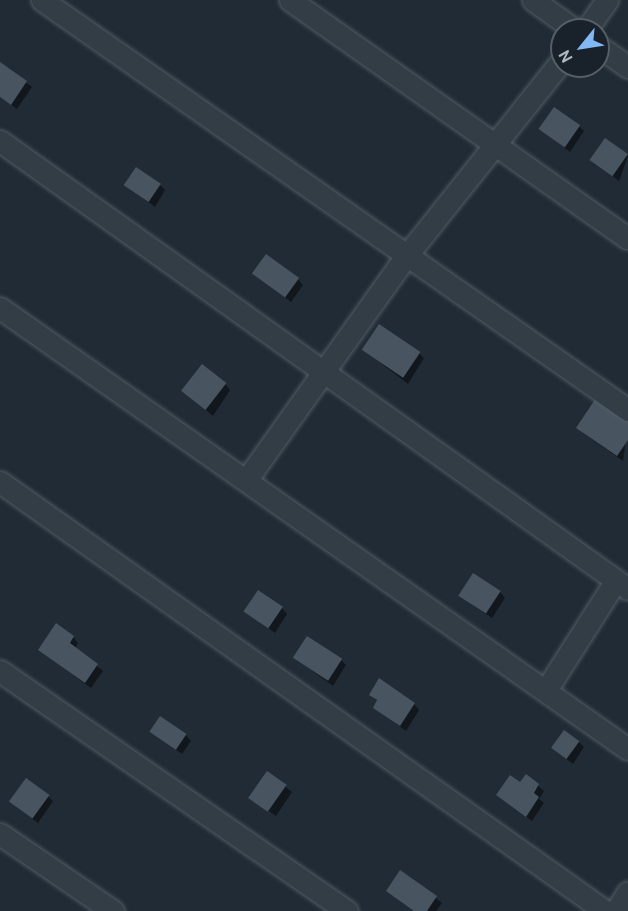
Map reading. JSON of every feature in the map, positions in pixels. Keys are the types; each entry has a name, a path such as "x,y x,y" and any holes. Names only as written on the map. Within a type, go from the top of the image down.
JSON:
{"street":[{"path":"42,0 628,410"},
{"path":"290,0 628,238"},
{"path":"533,0 558,18"},
{"path":"594,18 607,0"},
{"path":"610,54 628,67"},
{"path":"247,479 327,371 407,255 550,75"},
{"path":"0,141 327,371 622,585 546,690"},
{"path":"0,309 247,479 628,749"},
{"path":"0,482 605,911"},
{"path":"0,671 347,911"},
{"path":"0,834 113,911"},
{"path":"616,911 628,892"}],"building":[{"path":"0,62 27,81 11,105 0,97"},
{"path":"554,107 580,125 565,147 539,129"},
{"path":"605,138 628,154 612,176 590,160"},
{"path":"136,167 161,184 149,202 124,185"},
{"path":"266,254 299,278 285,298 252,273"},
{"path":"379,324 420,352 403,378 362,350"},
{"path":"202,364 226,383 205,410 181,391"},
{"path":"596,398 628,420 628,440 617,456 576,428"},
{"path":"473,573 501,591 486,614 458,596"},
{"path":"258,590 283,607 268,628 243,612"},
{"path":"56,623 74,636 70,643 98,664 85,683 38,650"},
{"path":"307,636 342,659 328,681 293,658"},
{"path":"379,678 415,703 400,726 373,708 377,700 369,695"},
{"path":"160,716 187,734 176,750 149,732"},
{"path":"564,730 579,741 566,759 551,748"},
{"path":"267,771 287,785 268,812 248,798"},
{"path":"526,774 539,784 534,793 539,797 526,817 496,795 510,775 520,782"},
{"path":"26,778 49,795 32,819 9,801"},
{"path":"400,870 437,896 427,911 414,911 386,891"}]}
